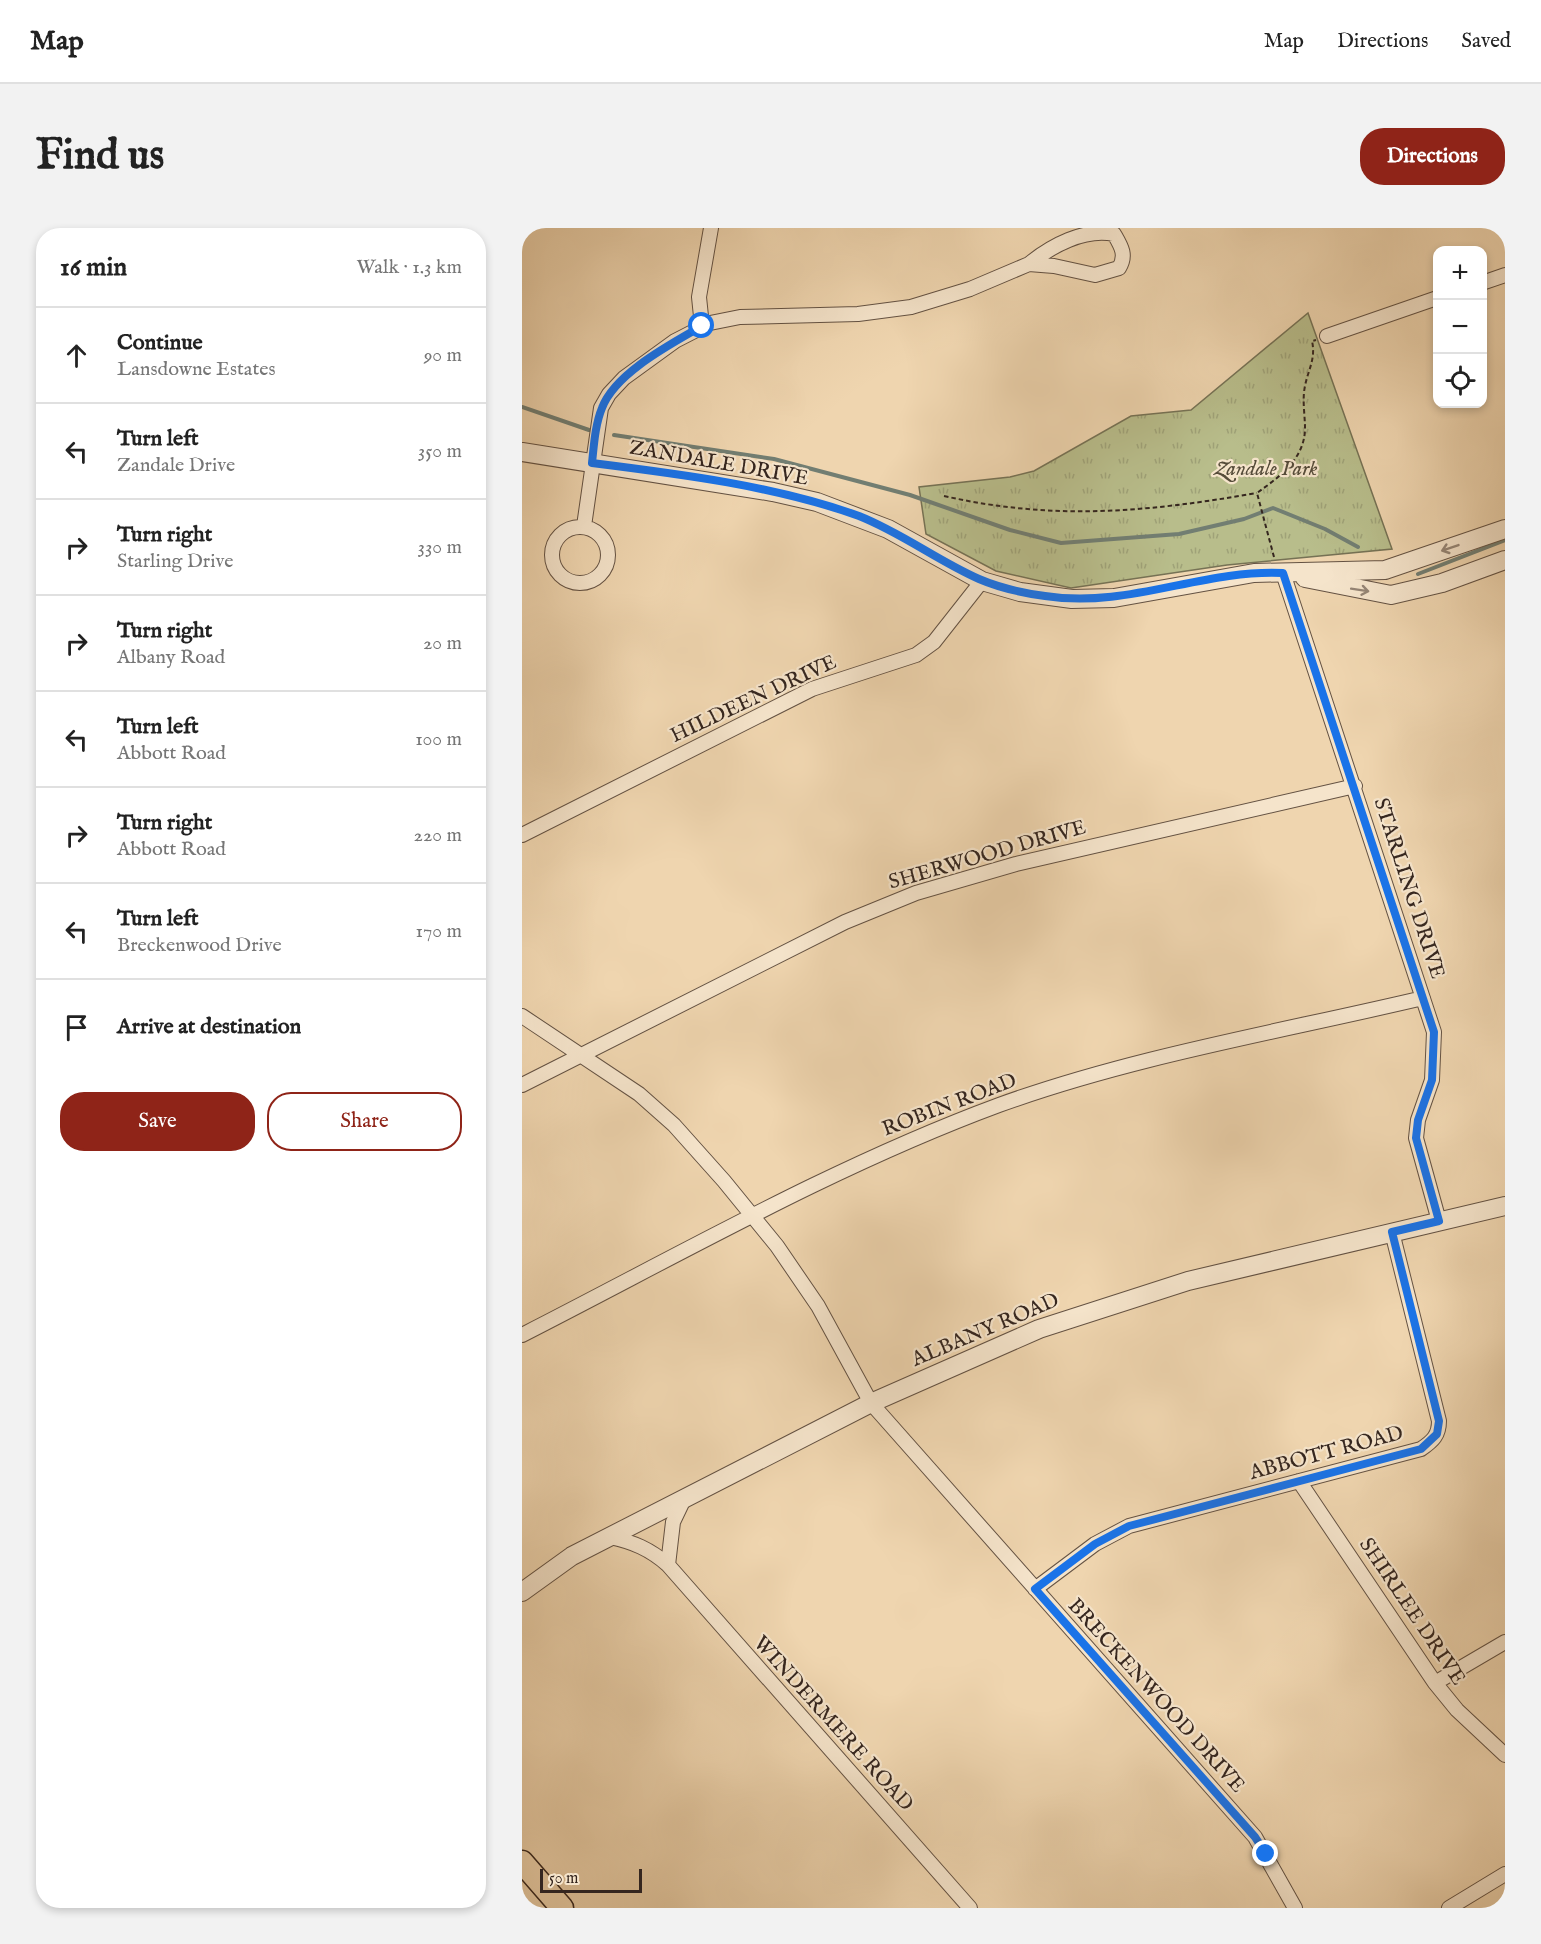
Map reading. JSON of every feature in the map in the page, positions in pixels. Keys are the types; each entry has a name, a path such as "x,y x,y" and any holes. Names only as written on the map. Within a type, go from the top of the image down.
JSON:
{"main road":[{"path":"522,1862 562,1908"}],"street":[{"path":"702,326 699,297 711,228"},
{"path":"584,526 601,408 609,394 645,362 702,326 740,317 858,314 911,307 970,289 1029,264 1050,247 1069,238 1104,230 1114,234 1124,260 1119,268 1095,275 1054,266 1029,264"},
{"path":"1487,281 1505,275"},
{"path":"1327,336 1433,299"},
{"name":"ZANDALE DRIVE","path":"522,452 774,492 817,502 888,529 982,580 1046,596 1093,600 1278,565 1385,570 1505,529"},
{"path":"575,526 584,526 601,534 609,551 608,561 598,577 590,582 571,582 556,571 552,553 559,536 575,526"},
{"name":"ZANDALE DRIVE","path":"1278,565 1391,595 1442,583 1505,560"},
{"name":"STARLING DRIVE","path":"1278,565 1355,786 1434,1032 1432,1080 1418,1120 1416,1138 1439,1221"},
{"name":"HILDEEN DRIVE","path":"522,835 790,699 831,682 916,655 934,642 982,580"},
{"name":"SHERWOOD DRIVE","path":"522,1085 845,922 916,893 1016,864 1355,786"},
{"name":"ROBIN ROAD","path":"522,1335 922,1135 1046,1090 1127,1066 1423,998"},
{"name":"BRECKENWOOD DRIVE","path":"522,1016 604,1068 657,1109 754,1217 818,1306 871,1403 1255,1837 1295,1908"},
{"name":"ALBANY ROAD","path":"522,1592 572,1556 871,1403 970,1358 1103,1306 1188,1281 1505,1206"},
{"name":"ABBOTT ROAD","path":"1035,1589 1087,1549 1129,1526 1421,1449 1437,1434 1439,1421 1392,1232"},
{"name":"SHIRLEE DRIVE","path":"1299,1481 1435,1683 1457,1710 1505,1755"},
{"path":"668,1565 673,1522 684,1499"},
{"name":"WINDERMERE ROAD","path":"610,1537 634,1542 654,1553 668,1565 970,1908"},
{"path":"1435,1683 1505,1642"},
{"path":"1449,1908 1505,1874"}],"path":[{"path":"944,496 988,506 1044,512 1111,512 1174,507 1257,493 1286,472 1300,450 1305,432 1305,388 1315,354 1312,341 1327,336"},
{"path":"1257,493 1263,525 1278,565"}],"green space":[{"name":"Zandale Park","path":"1308,313 1392,549 1227,565 1071,588 996,571 926,534 919,487 1010,477 1034,471 1131,416 1191,410"}],"waterway":[{"path":"522,407 589,430"},
{"path":"614,435 774,459 910,495 1010,530 1061,543 1179,534 1244,519 1273,508 1325,529 1358,547"},
{"path":"1418,574 1505,540"}],"route":[{"path":"702,326 645,362 624,378 609,394 601,408 592,463 774,492 817,502 909,539 966,573 1020,592 1093,600 1228,576 1283,573 1355,786 1434,1032 1432,1080 1416,1127 1416,1138 1439,1221 1392,1232 1439,1421 1437,1434 1429,1444 1421,1449 1129,1526 1112,1533 1080,1554 1035,1589 1255,1837 1266,1854"}]}
